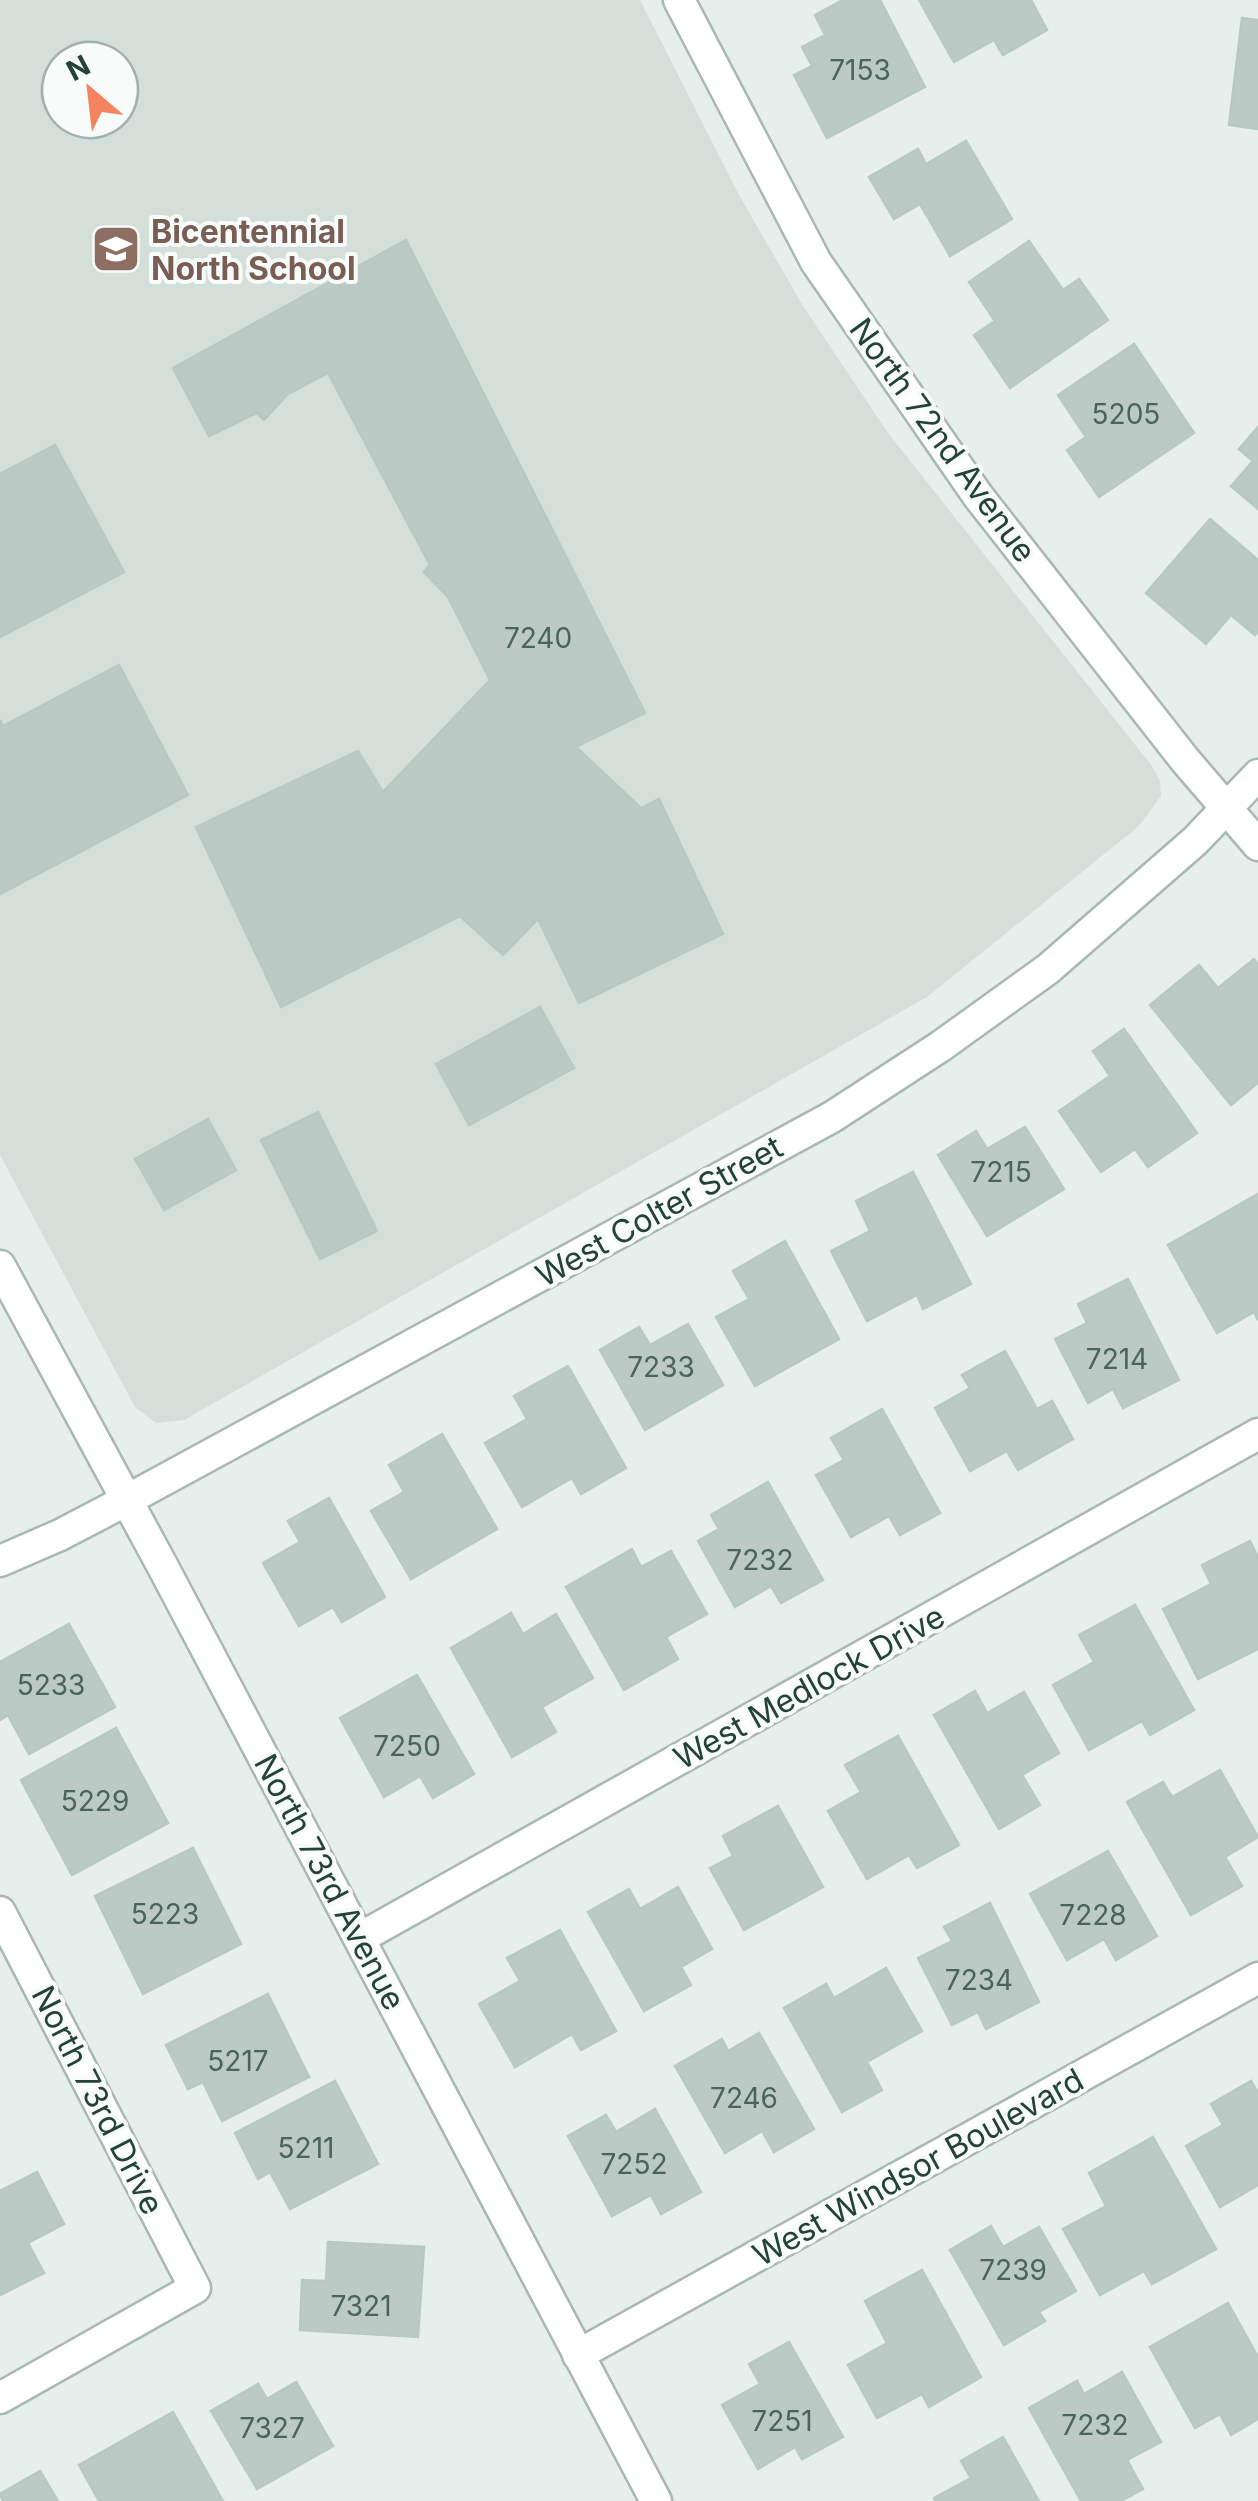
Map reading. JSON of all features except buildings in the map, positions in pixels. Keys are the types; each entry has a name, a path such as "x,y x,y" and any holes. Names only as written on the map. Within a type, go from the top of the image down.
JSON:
{"street":[{"name":"North 72nd Avenue","path":"679,0 816,262 978,496 1185,760 1258,845"},
{"name":"West Colter Street","path":"0,1561 128,1500 832,1118 1048,970 1195,841 1258,775"},
{"name":"North 73rd Avenue","path":"0,1266 128,1500 656,2501"},
{"name":"West Medlock Drive","path":"360,1938 1258,1434"},
{"name":"North 73rd Drive","path":"0,1912 195,2288 0,2398"},
{"name":"West Windsor Boulevard","path":"578,2355 1258,1978"}],"shaded area":[{"path":"0,0 640,0 739,195 803,306 888,433 1152,766 1160,781 1161,796 1139,826 927,997 184,1420 156,1423 135,1407 0,1155"}],"place":[{"name":"Bicentennial North School","path":"116,249"}]}
